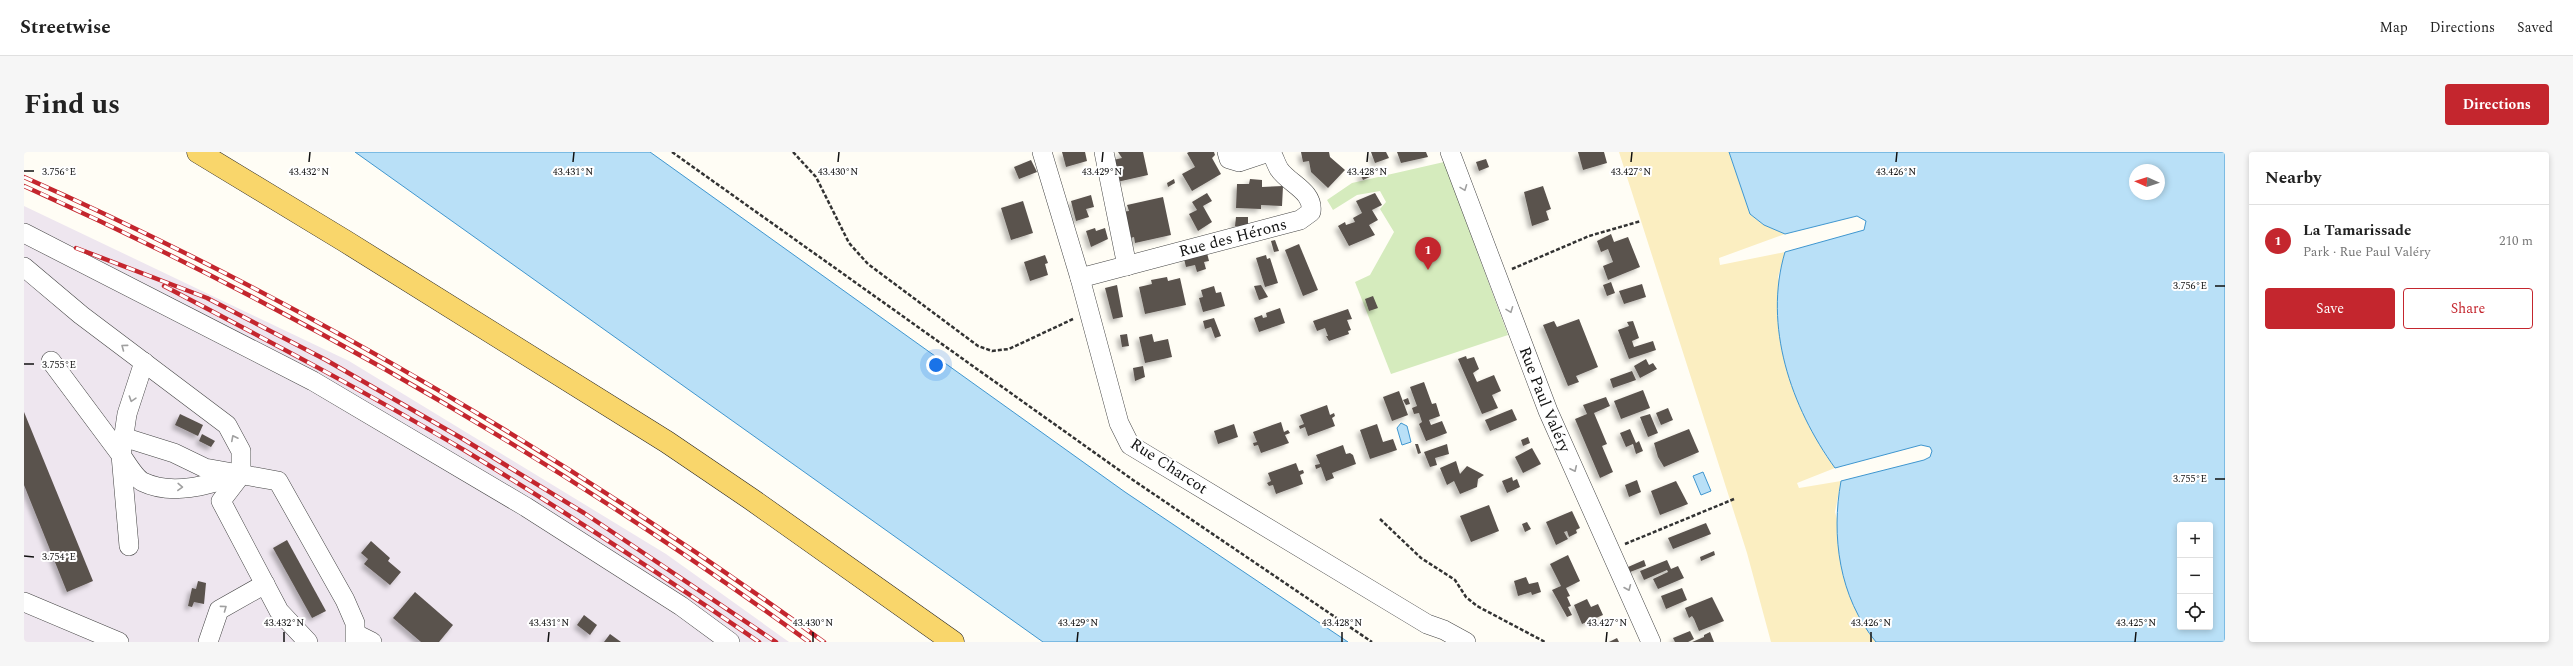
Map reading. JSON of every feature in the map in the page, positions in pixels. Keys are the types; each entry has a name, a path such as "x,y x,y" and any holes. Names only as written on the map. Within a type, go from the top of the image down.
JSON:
{"main road":[{"path":"198,152 345,241 667,442 750,498 953,642"}],"street":[{"name":"Rue Charcot","path":"1042,152 1080,278 1119,423 1130,445 1427,624 1444,630 1466,642"},
{"path":"1104,152 1127,266"},
{"path":"1227,152 1229,159 1240,162 1254,159 1270,152"},
{"name":"Rue des Hérons","path":"1080,278 1300,220 1312,212 1312,205 1309,197 1280,170 1270,152"},
{"name":"Rue Paul Valéry","path":"1450,152 1548,411 1651,642"},
{"path":"24,233 313,381 526,507 681,606 730,642"},
{"path":"24,267 81,315 227,425 241,451 241,475 221,502 279,611 302,641"},
{"path":"51,361 122,446 142,481 163,486 200,487 241,475"},
{"path":"129,546 122,446 127,414 144,362"},
{"path":"122,446 174,452 205,468 278,481 345,600 356,623 361,639"},
{"path":"208,642 219,610 265,584"},
{"path":"25,602 119,642"},
{"name":"Rue Charcot","path":"1427,624 1443,642"}],"path":[{"path":"672,152 1133,480 1372,642"},
{"path":"793,152 816,177 849,243 868,264 978,346 992,351 1009,349 1060,324 1089,314"},
{"path":"1496,275 1589,236 1641,221"},
{"path":"1611,550 1734,499"},
{"path":"1380,519 1421,558 1455,580 1466,597 1477,606 1545,642"}],"shaded area":[{"path":"24,206 349,361 666,554 789,642 24,642"}],"green space":[{"path":"1444,162 1508,335 1391,374 1355,282 1370,275 1394,232 1380,209 1386,202 1380,191 1357,195 1333,210 1327,200 1352,183"}],"sand":[{"path":"1619,152 1729,152 1750,214 1764,225 1785,234 1719,258 1720,265 1785,252 1778,277 1824,453 1835,468 1797,483 1799,488 1841,481 1835,512 1871,637 1876,642 1771,642 1747,553"}],"water":[{"path":"355,152 650,152 1125,492 1348,642 1043,642"},
{"path":"1729,152 2225,152 2225,642 1876,642 1863,624 1854,606 1846,586 1841,565 1837,523 1841,481 1924,460 1930,457 1932,451 1930,447 1921,445 1835,468 1819,444 1806,419 1794,392 1785,365 1777,308 1779,280 1785,252 1864,230 1866,221 1857,216 1785,234 1764,225 1750,214"},
{"path":"1401,423 1407,426 1411,442 1402,445 1397,428"},
{"path":"1703,472 1711,491 1701,495 1693,476"}],"building":[{"path":"1062,152 1085,152 1087,161 1066,167"},
{"path":"1118,152 1143,152 1148,175 1117,182 1113,160 1122,158"},
{"path":"1214,152 1215,155 1212,158 1221,174 1192,191 1182,174 1195,167 1187,153"},
{"path":"1301,152 1329,152 1330,157 1345,170 1328,188 1311,172 1309,161 1303,162"},
{"path":"1371,152 1386,152 1389,158 1375,163"},
{"path":"1397,152 1426,152 1428,157 1401,163"},
{"path":"1578,152 1604,152 1607,163 1583,170"},
{"path":"1486,159 1489,167 1479,171 1476,162"},
{"path":"1031,160 1037,172 1019,179 1014,167"},
{"path":"1370,171 1372,176 1363,180 1360,174"},
{"path":"1174,179 1175,183 1168,187 1167,183"},
{"path":"1250,179 1262,180 1262,187 1283,186 1282,206 1261,205 1261,209 1236,208 1237,184 1249,184"},
{"path":"1543,186 1551,209 1546,211 1549,220 1532,226 1524,192"},
{"path":"1207,193 1212,201 1203,206 1212,222 1198,231 1189,214 1197,210 1192,202"},
{"path":"1375,193 1382,205 1372,210 1378,220 1369,225 1375,235 1349,246 1338,226 1345,222 1346,225 1355,222 1353,218 1362,213 1356,201"},
{"path":"1091,195 1094,207 1086,209 1089,217 1076,221 1071,201"},
{"path":"1163,197 1171,235 1135,243 1134,237 1127,239 1121,212 1129,211 1127,205"},
{"path":"1023,201 1033,233 1011,240 1001,208"},
{"path":"1236,217 1248,217 1248,227 1235,226"},
{"path":"1095,228 1096,231 1105,228 1108,239 1091,247 1086,231"},
{"path":"1611,234 1614,242 1628,237 1640,267 1608,280 1603,266 1613,262 1608,249 1601,252 1597,241"},
{"path":"1275,240 1279,251 1274,252 1271,241"},
{"path":"1299,244 1318,290 1303,296 1285,250"},
{"path":"1207,253 1209,261 1204,262 1206,269 1197,272 1195,265 1186,267 1184,259"},
{"path":"1045,255 1048,263 1045,264 1048,275 1030,281 1024,262"},
{"path":"1266,255 1267,259 1270,258 1278,283 1265,287 1256,258"},
{"path":"1167,277 1168,281 1180,278 1186,305 1145,314 1139,287 1152,284 1151,280"},
{"path":"1611,282 1615,293 1607,296 1603,285"},
{"path":"1642,284 1646,297 1624,304 1619,291"},
{"path":"1117,285 1123,317 1113,319 1105,288"},
{"path":"1261,285 1268,297 1259,300 1254,286"},
{"path":"1214,286 1216,293 1221,292 1225,306 1203,312 1199,298 1203,297 1201,290"},
{"path":"1373,296 1378,308 1369,311 1365,299"},
{"path":"1280,308 1285,323 1259,332 1254,318 1262,315 1263,318 1267,317 1266,313"},
{"path":"1348,309 1352,319 1347,320 1351,330 1348,331 1349,334 1329,341 1326,336 1328,336 1325,328 1317,331 1313,321"},
{"path":"1214,318 1221,336 1215,338 1211,327 1205,329 1203,321"},
{"path":"1579,319 1598,367 1576,376 1579,382 1568,386 1543,325 1554,321 1557,327"},
{"path":"1633,321 1639,338 1632,341 1634,347 1653,341 1656,350 1629,359 1618,330 1629,326 1627,322"},
{"path":"1127,334 1129,346 1122,347 1120,335"},
{"path":"1152,334 1154,342 1168,339 1172,357 1145,363 1139,337"},
{"path":"1466,356 1467,359 1474,357 1479,369 1473,373 1477,382 1494,375 1501,391 1492,395 1498,408 1482,414 1458,359"},
{"path":"1646,359 1649,365 1653,363 1657,369 1640,378 1634,366"},
{"path":"1143,366 1145,377 1135,381 1133,368"},
{"path":"1632,371 1636,380 1613,388 1610,379"},
{"path":"1424,382 1432,404 1436,403 1440,416 1429,420 1431,425 1442,421 1447,433 1426,441 1419,424 1422,422 1419,413 1414,414 1412,408 1417,406 1410,387"},
{"path":"1643,390 1650,408 1621,419 1614,401"},
{"path":"1399,391 1408,415 1392,421 1383,397"},
{"path":"1606,397 1610,406 1594,413 1607,444 1602,446 1613,472 1600,478 1575,419 1587,414 1583,405"},
{"path":"1408,398 1410,404 1406,405 1403,400"},
{"path":"1327,405 1330,415 1334,413 1335,416 1332,418 1335,426 1308,436 1305,427 1300,429 1299,426 1304,424 1300,415"},
{"path":"1668,408 1673,420 1661,425 1656,413"},
{"path":"1512,409 1517,420 1490,431 1485,420"},
{"path":"24,412 93,581 67,592 24,485"},
{"path":"180,414 203,425 198,436 175,425"},
{"path":"1650,414 1658,433 1648,437 1640,417"},
{"path":"1281,422 1284,432 1288,430 1290,433 1285,435 1289,443 1261,453 1258,445 1254,446 1253,443 1257,442 1253,432"},
{"path":"1234,424 1238,437 1218,444 1214,431"},
{"path":"1377,424 1383,442 1393,439 1397,450 1370,459 1360,430"},
{"path":"1630,429 1636,443 1639,441 1643,451 1636,454 1633,444 1626,447 1620,433"},
{"path":"1689,429 1699,452 1664,467 1658,457 1654,443"},
{"path":"202,434 215,441 211,447 199,441"},
{"path":"1528,437 1530,443 1523,446 1521,440"},
{"path":"1415,444 1418,444 1421,453 1418,454"},
{"path":"1447,444 1449,454 1435,458 1437,465 1430,467 1424,452"},
{"path":"1343,445 1346,454 1350,453 1353,455 1356,464 1332,473 1334,478 1326,481 1321,467 1316,469 1315,465 1320,464 1316,455"},
{"path":"1532,448 1541,464 1523,473 1515,457"},
{"path":"1456,461 1460,474 1467,466 1484,475 1478,479 1477,487 1460,494 1454,481 1447,485 1440,468"},
{"path":"1296,463 1299,471 1303,470 1304,473 1300,475 1303,484 1276,494 1273,485 1269,486 1267,483 1271,481 1268,473"},
{"path":"1512,477 1513,481 1517,479 1520,487 1507,493 1502,481"},
{"path":"1637,480 1641,492 1629,497 1625,485"},
{"path":"1676,481 1688,504 1660,515 1651,491"},
{"path":"1489,505 1499,531 1471,542 1460,516"},
{"path":"1572,511 1580,528 1576,530 1577,533 1569,537 1567,531 1564,532 1568,539 1556,545 1546,522"},
{"path":"1527,522 1531,529 1525,532 1522,524"},
{"path":"1706,523 1711,534 1673,549 1668,538"},
{"path":"287,540 326,611 312,618 273,548"},
{"path":"371,541 390,558 388,561 401,572 390,585 364,564 368,559 361,553"},
{"path":"1714,551 1715,555 1701,561 1700,557"},
{"path":"1568,555 1580,581 1566,588 1570,596 1567,597 1571,606 1568,607 1572,615 1567,617 1552,590 1561,586 1550,564"},
{"path":"1644,560 1646,566 1630,572 1628,567"},
{"path":"1667,560 1671,569 1678,566 1684,578 1658,589 1653,579 1668,572 1667,570 1644,580 1640,571"},
{"path":"1526,577 1529,584 1538,582 1541,592 1532,595 1531,592 1518,596 1514,581"},
{"path":"198,581 206,583 204,604 194,602 192,607 188,606 192,588 196,589"},
{"path":"1682,588 1687,600 1666,609 1661,596"},
{"path":"415,592 453,625 439,642 421,642 393,618"},
{"path":"1712,597 1724,621 1699,631 1694,619 1692,616 1689,618 1685,608"},
{"path":"1587,599 1591,607 1598,604 1603,615 1582,624 1574,605"},
{"path":"584,615 597,625 590,635 577,625"},
{"path":"1690,631 1694,639 1688,642 1675,642 1673,638"},
{"path":"1710,632 1714,642 1692,642 1704,637 1704,635"},
{"path":"610,634 621,642 604,642"},
{"path":"1617,638 1619,642 1609,642"}],"railway":[{"path":"24,177 128,225 232,277 335,331 436,389 536,449 634,511 824,642"},
{"path":"24,186 127,234 228,285 329,338 428,394 526,453 622,514 809,642"},
{"path":"76,248 207,298 326,360 463,439 584,513 776,642"},
{"path":"164,286 353,387 464,450 613,544 759,642"}],"place":[{"name":"La Tamarissade","path":"1428,270"}]}
